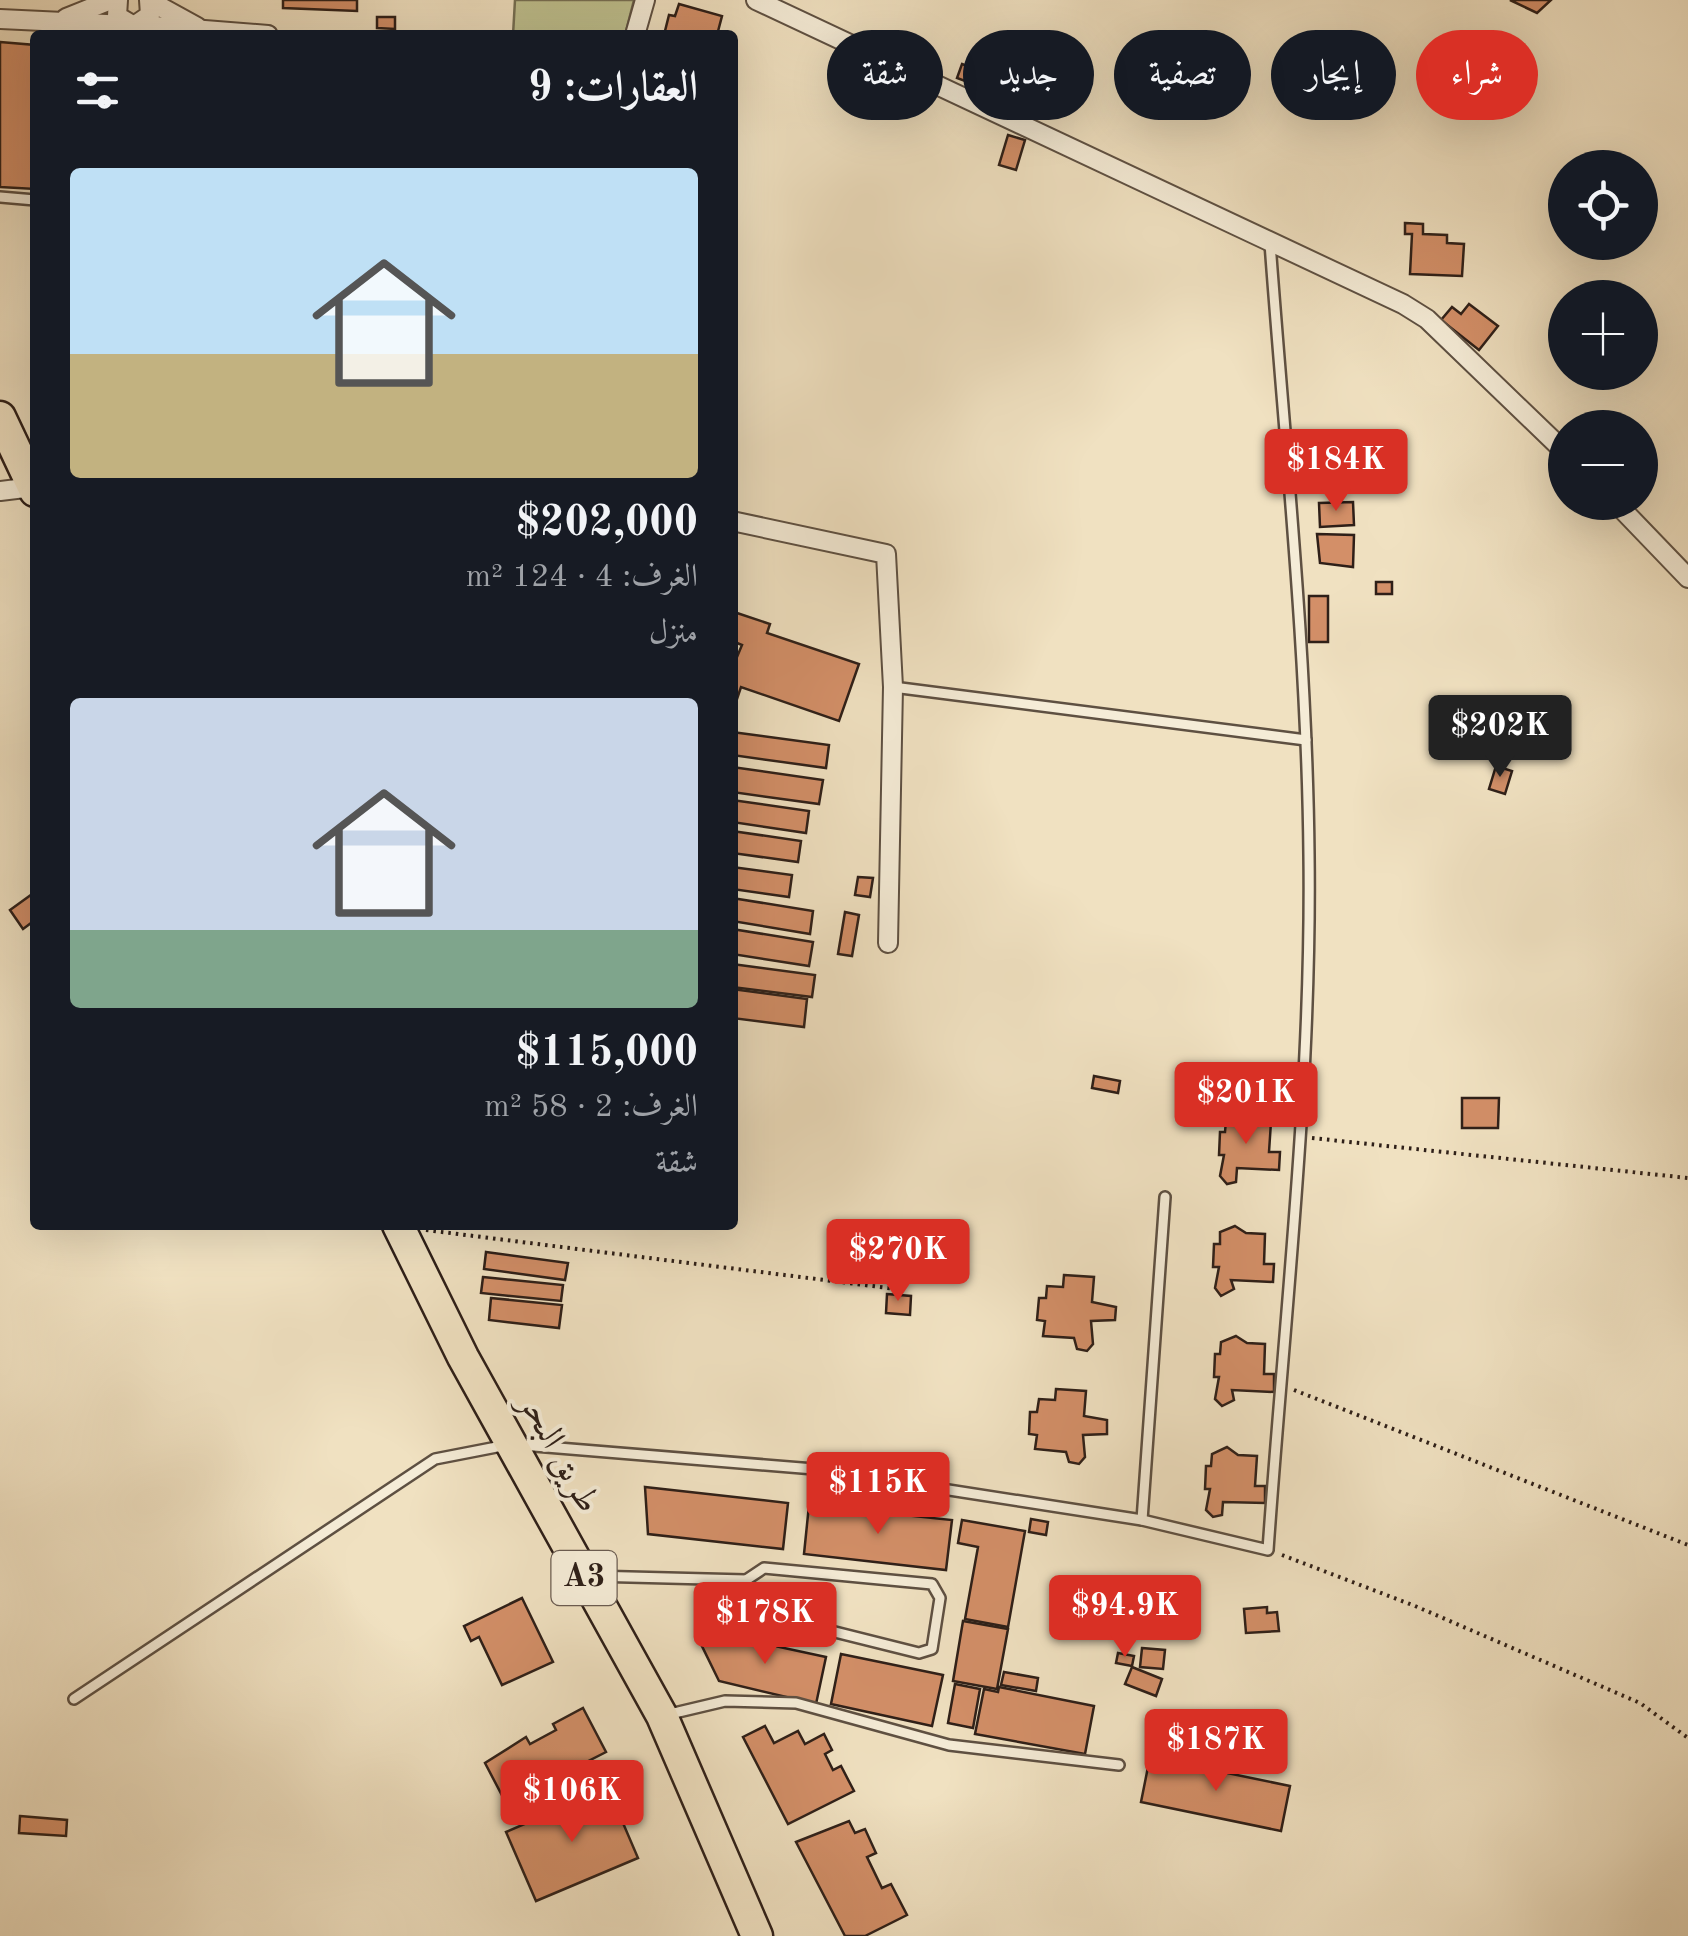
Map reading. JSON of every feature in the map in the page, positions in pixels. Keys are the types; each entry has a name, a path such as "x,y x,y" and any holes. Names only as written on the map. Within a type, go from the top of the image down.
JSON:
{"highway":[{"path":"0,418 30,481"},
{"name":"طريق البحر","path":"409,1230 512,1444 662,1716 758,1936"}],"street":[{"path":"60,20 114,0 117,16 134,25"},
{"path":"636,30 644,0"},
{"path":"756,0 1270,240 1427,319 1548,436"},
{"path":"134,25 150,15 149,1"},
{"path":"149,1 202,29"},
{"path":"0,19 60,20 99,29 134,25 213,30"},
{"path":"0,491 30,489"},
{"path":"1632,520 1688,578"},
{"path":"738,522 886,554 893,687 888,943"}],"lane":[{"path":"0,197 30,200"},
{"path":"74,1700 435,1460 512,1444 814,1469 1142,1520 1268,1550 1298,1136 1309,859 1306,740 1270,240"},
{"path":"893,687 1306,740"},
{"path":"1142,1520 1165,1198"},
{"path":"583,1576 746,1580 764,1568 932,1584 940,1598 934,1645 919,1653 766,1617 747,1604 746,1580"},
{"path":"662,1716 726,1701 778,1701 949,1746 1119,1765"}],"path":[{"path":"1298,1136 1688,1178"},
{"path":"438,1230 904,1290"},
{"path":"1280,1385 1688,1545"},
{"path":"1268,1550 1416,1606 1640,1703 1688,1738"}],"green space":[{"path":"515,0 634,0 626,30 513,30"}],"building":[{"path":"283,0 357,0 357,11 283,8"},
{"path":"1510,0 1551,0 1537,13"},
{"path":"679,4 722,16 718,30 665,30 669,15 675,16"},
{"path":"377,17 395,17 395,29 377,28"},
{"path":"0,42 30,45 30,189 0,187"},
{"path":"1008,135 1025,140 1016,170 999,165"},
{"path":"1405,223 1423,224 1423,234 1447,235 1447,243 1464,244 1462,276 1410,274 1412,234 1405,234"},
{"path":"1469,304 1498,326 1479,350 1441,320 1452,307 1461,314"},
{"path":"1353,502 1354,525 1320,527 1319,503"},
{"path":"1317,534 1354,535 1353,567 1320,563"},
{"path":"1376,582 1392,582 1392,594 1376,594"},
{"path":"1309,596 1328,596 1328,642 1309,642"},
{"path":"738,613 770,624 767,633 859,664 839,721 741,687 738,696 738,655 742,645 738,643"},
{"path":"738,733 829,745 826,768 738,756"},
{"path":"1496,766 1512,771 1505,794 1489,789"},
{"path":"738,768 823,780 819,804 738,793"},
{"path":"738,801 809,811 806,833 738,823"},
{"path":"738,832 801,841 798,862 738,854"},
{"path":"738,868 792,875 789,897 738,890"},
{"path":"858,877 873,878 870,897 855,895"},
{"path":"30,896 30,924 23,929 10,910"},
{"path":"738,899 813,911 810,934 738,922"},
{"path":"845,912 859,915 852,956 838,954"},
{"path":"738,930 813,942 809,966 738,955"},
{"path":"738,965 815,975 812,997 738,988"},
{"path":"738,990 807,999 804,1027 738,1019"},
{"path":"1094,1076 1120,1081 1118,1093 1092,1088"},
{"path":"1462,1098 1499,1098 1498,1128 1462,1128"},
{"path":"1241,1114 1252,1121 1271,1122 1269,1152 1280,1152 1279,1170 1237,1168 1236,1182 1227,1184 1220,1176 1224,1155 1219,1155 1220,1132 1225,1132 1226,1120"},
{"path":"1235,1226 1246,1233 1265,1234 1264,1264 1274,1264 1273,1282 1231,1280 1234,1289 1221,1296 1215,1288 1219,1267 1213,1267 1214,1244 1220,1244 1220,1232"},
{"path":"486,1252 568,1263 565,1280 484,1269"},
{"path":"1064,1275 1094,1277 1092,1302 1116,1307 1115,1320 1091,1321 1093,1344 1087,1351 1077,1349 1074,1338 1043,1336 1045,1321 1037,1320 1039,1298 1046,1298 1047,1286 1063,1287"},
{"path":"483,1277 563,1285 561,1301 481,1293"},
{"path":"887,1294 911,1296 910,1315 886,1313"},
{"path":"491,1298 562,1305 559,1328 489,1320"},
{"path":"1236,1336 1247,1343 1265,1344 1264,1374 1274,1374 1274,1392 1232,1390 1234,1400 1222,1406 1215,1399 1219,1377 1214,1377 1215,1354 1220,1354 1221,1342"},
{"path":"1056,1389 1086,1391 1084,1416 1107,1420 1107,1434 1083,1435 1085,1457 1079,1464 1069,1462 1066,1452 1035,1449 1037,1435 1029,1434 1030,1412 1037,1412 1039,1399 1055,1400"},
{"path":"1227,1447 1238,1455 1257,1456 1255,1486 1265,1486 1265,1503 1223,1502 1222,1515 1213,1517 1206,1510 1210,1489 1205,1489 1206,1466 1211,1466 1212,1454"},
{"path":"645,1487 788,1503 783,1549 648,1534"},
{"path":"809,1505 952,1520 946,1570 804,1554"},
{"path":"1031,1519 1048,1522 1046,1535 1029,1532"},
{"path":"962,1520 1025,1531 1008,1627 965,1619 978,1547 958,1543"},
{"path":"522,1598 553,1662 502,1685 479,1637 471,1641 464,1626"},
{"path":"1267,1607 1267,1613 1277,1612 1279,1631 1246,1633 1244,1609"},
{"path":"963,1621 1008,1629 997,1689 953,1681"},
{"path":"715,1633 826,1657 816,1704 719,1681 699,1640"},
{"path":"1142,1648 1165,1650 1163,1669 1140,1667"},
{"path":"1118,1653 1134,1656 1132,1666 1116,1663"},
{"path":"841,1654 943,1675 932,1726 831,1704"},
{"path":"1132,1667 1162,1679 1156,1696 1125,1684"},
{"path":"1004,1672 1038,1678 1036,1691 1001,1685"},
{"path":"955,1684 980,1689 973,1728 948,1723"},
{"path":"999,1687 1094,1706 1085,1754 975,1734 984,1689 998,1692"},
{"path":"583,1708 606,1752 506,1803 485,1763 526,1737 530,1744 556,1730 553,1724"},
{"path":"765,1726 774,1743 798,1731 805,1744 824,1734 832,1750 825,1754 833,1770 841,1766 854,1791 788,1824 743,1737"},
{"path":"1150,1757 1290,1786 1281,1831 1141,1802"},
{"path":"608,1788 638,1858 536,1901 506,1832"},
{"path":"20,1816 67,1820 66,1836 19,1833"},
{"path":"849,1821 855,1833 865,1829 876,1853 867,1857 882,1888 891,1884 907,1915 865,1936 845,1936 796,1842"}]}
